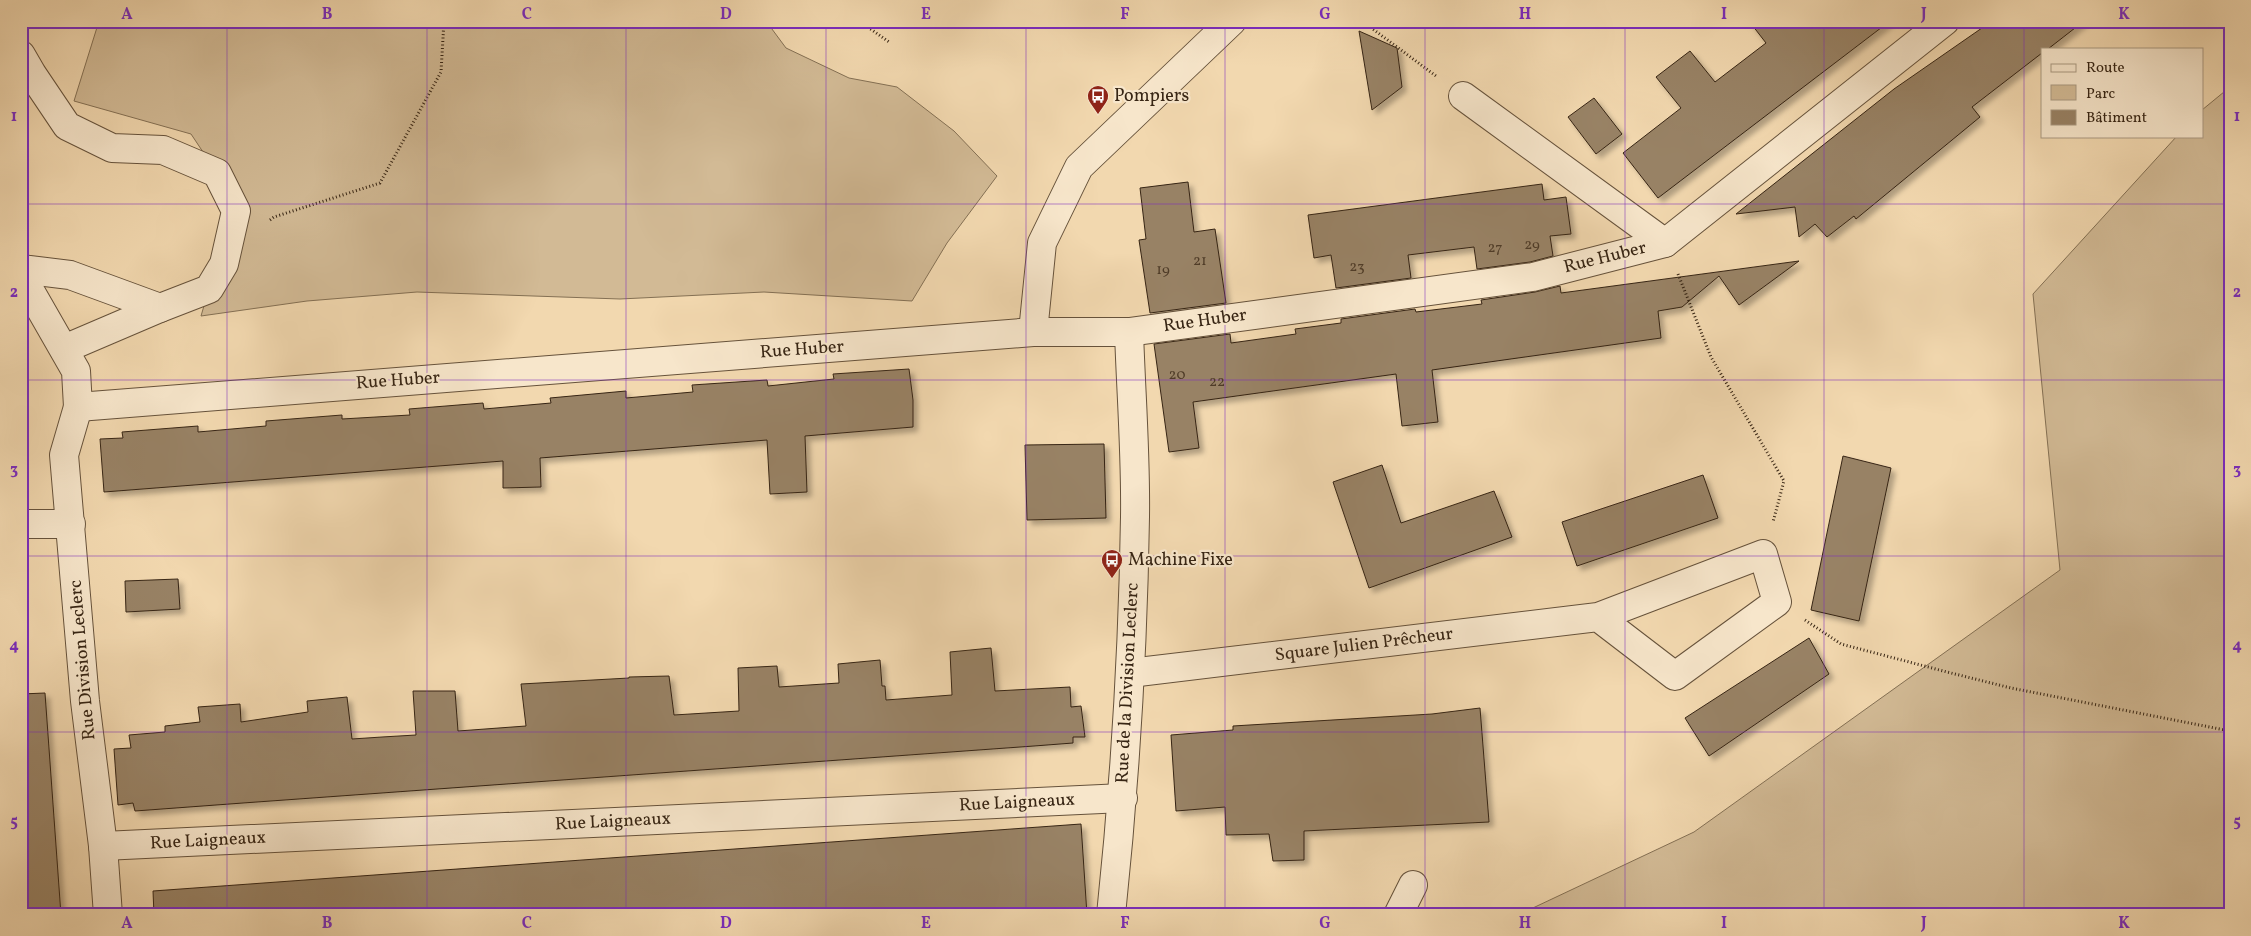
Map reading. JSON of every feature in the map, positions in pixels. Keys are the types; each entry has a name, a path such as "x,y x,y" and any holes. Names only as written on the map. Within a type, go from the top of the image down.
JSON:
{"street":[{"path":"1033,332 1042,243 1079,168 1232,21"},
{"name":"Rue Huber","path":"78,407 1033,332 1129,332 1533,277 1665,242 1945,21"},
{"path":"21,55 67,126 112,148 163,150 216,173 236,211 224,264 209,289 64,349"},
{"name":"Rue Huber","path":"1463,96 1665,242"},
{"path":"21,269 70,275 160,308"},
{"path":"21,275 76,371 78,407"},
{"name":"Rue de la Division Leclerc","path":"1111,915 1123,798 1136,515 1129,332"},
{"name":"Rue Division Leclerc","path":"78,407 64,454 86,701 103,846 108,915"},
{"path":"21,524 71,524"},
{"path":"1598,617 1675,676 1777,602 1763,554"},
{"name":"Square Julien Prêcheur","path":"1130,674 1598,617 1763,554"},
{"name":"Rue Laigneaux","path":"103,846 1123,798"},
{"path":"1398,915 1413,885"}],"path":[{"path":"267,223 274,217 380,183 441,72 444,21"},
{"path":"858,21 890,42"},
{"path":"1362,21 1463,96"},
{"path":"1665,242 1711,357 1784,481 1763,554"},
{"path":"1777,602 1841,644 2011,688 2230,731"}],"green space":[{"path":"99,21 766,21 786,48 849,78 897,87 954,131 997,176 947,243 912,301 764,292 620,299 417,292 307,301 201,316 235,200 191,134 74,101"},
{"path":"2230,87 2230,915 1518,915 1694,832 2060,570 2033,294 2175,138 2204,138 2204,108"}],"building":[{"path":"1749,21 1890,21 1658,198 1623,153 1681,108 1656,77 1690,51 1715,82 1766,43"},
{"path":"1992,21 2084,21 2049,48 2041,48 2041,54 1972,107 1980,117 1856,219 1854,216 1827,237 1815,224 1799,237 1795,207 1736,214 1894,89"},
{"path":"1359,31 1397,48 1402,87 1372,110"},
{"path":"1594,98 1622,134 1596,154 1568,117"},
{"path":"1188,182 1194,232 1215,229 1226,303 1150,313 1139,240 1146,239 1140,188"},
{"path":"1542,184 1544,200 1566,197 1571,234 1550,236 1553,256 1530,262 1477,269 1474,247 1408,255 1411,278 1336,288 1331,255 1314,258 1308,215"},
{"path":"1799,261 1739,305 1719,276 1682,307 1658,311 1661,338 1432,370 1438,422 1402,426 1396,374 1193,402 1199,448 1169,452 1154,344 1230,334 1231,343 1296,334 1295,329 1341,323 1341,319 1415,309 1416,312 1482,304 1481,300 1535,292 1560,286 1561,293"},
{"path":"909,369 913,400 913,427 805,436 807,492 770,494 767,440 540,458 541,487 503,488 503,461 104,492 100,439 123,438 122,432 198,426 198,432 266,426 266,421 342,415 342,419 410,415 409,409 483,403 484,409 551,403 550,398 626,391 626,398 693,392 692,385 767,380 768,386 834,379 833,374"},
{"path":"1104,444 1106,518 1027,520 1025,445"},
{"path":"1843,456 1891,468 1859,621 1811,610"},
{"path":"1382,465 1401,523 1494,491 1512,537 1369,588 1333,482"},
{"path":"1703,475 1718,518 1577,566 1562,522"},
{"path":"178,579 180,609 126,612 125,581"},
{"path":"1809,638 1829,674 1709,756 1685,718"},
{"path":"991,648 995,691 1070,687 1071,707 1081,706 1085,737 1073,737 1073,743 135,811 133,803 118,805 114,749 131,748 129,735 165,732 165,726 200,722 198,707 240,704 241,722 308,712 307,701 347,697 352,739 416,735 413,691 455,691 458,731 526,726 521,684 669,676 674,715 739,711 738,668 777,666 779,687 839,683 838,664 880,660 882,686 885,686 886,700 952,695 950,652"},
{"path":"45,693 61,915 21,915 21,694"},
{"path":"1480,708 1489,822 1304,831 1304,860 1273,861 1269,834 1226,835 1225,807 1176,811 1171,735 1233,730 1233,726 1432,714"},
{"path":"1081,824 1087,915 154,915 153,891"}],"place":[{"name":"Pompiers","path":"1098,115"},
{"name":"Machine Fixe","path":"1112,579"}]}
